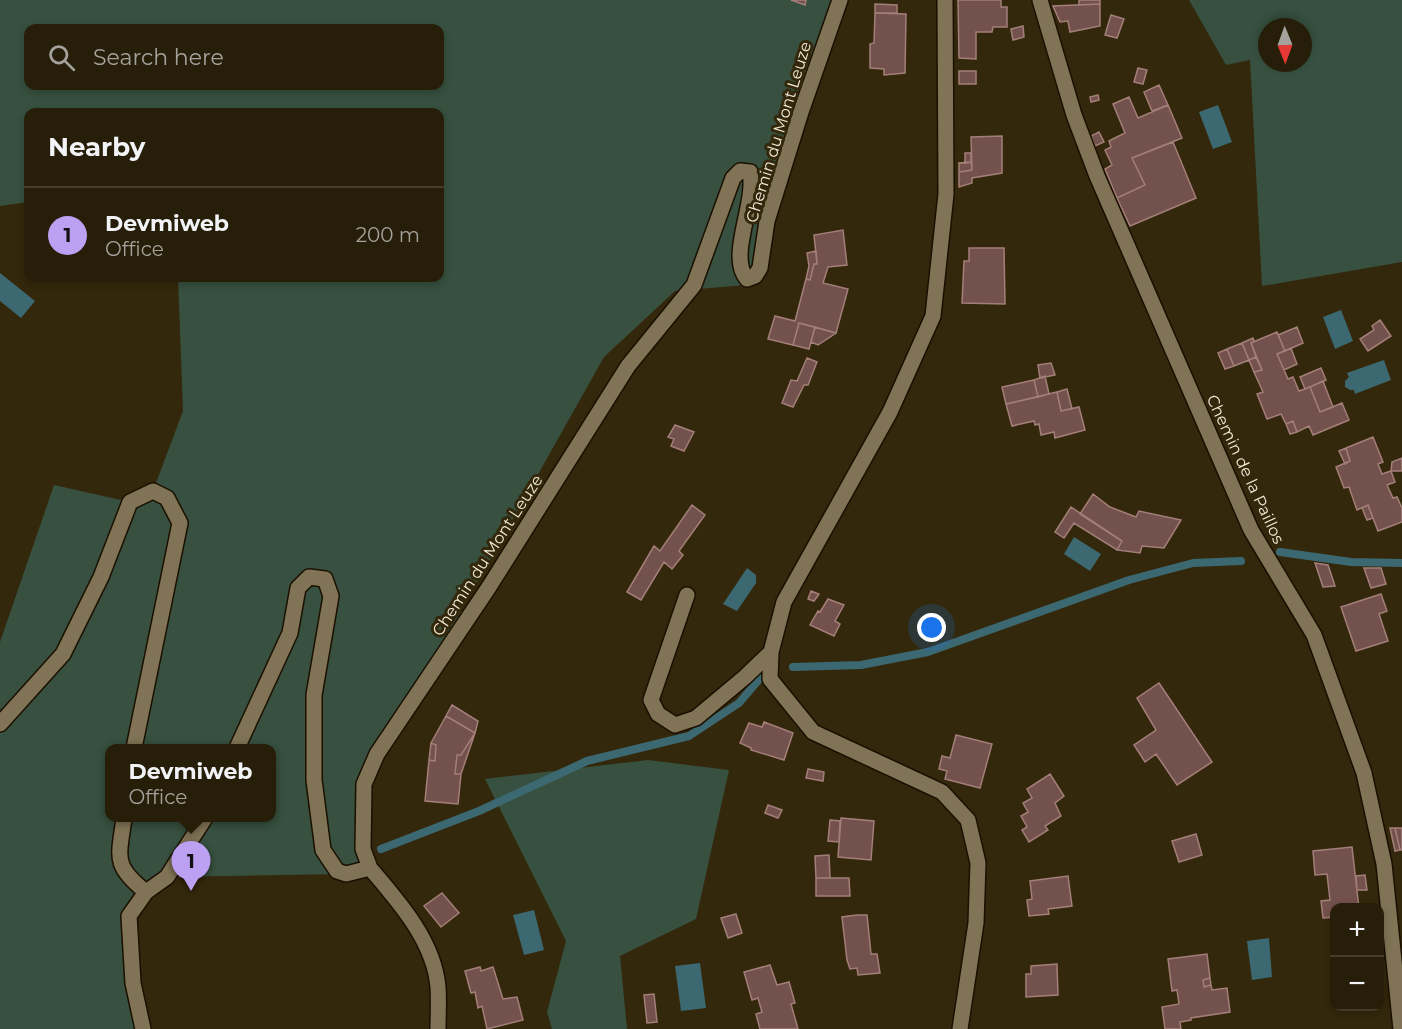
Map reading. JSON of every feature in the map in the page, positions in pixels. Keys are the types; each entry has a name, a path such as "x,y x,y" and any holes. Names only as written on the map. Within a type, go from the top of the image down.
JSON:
{"street":[{"name":"Chemin du Mont Leuze","path":"370,868 363,849 364,784 377,754 489,587 628,366 694,285 733,178 740,171 750,172 753,184 739,259 742,273 747,279 755,276 760,268 767,221 801,112 840,0"},
{"path":"945,0 946,194 933,316 890,412 784,602 771,652 770,680 813,732 942,792 968,820 978,863 976,923 960,1029"},
{"name":"Chemin de la Paillos","path":"1040,0 1074,115 1098,176 1251,530 1314,635 1364,772 1384,864 1401,1029"},
{"path":"0,724 63,654 101,577 130,502 153,491 167,498 180,523 135,744"},
{"path":"239,744 290,633 298,588 309,577 325,579 331,596 314,695 314,770 323,850 337,871 346,874 370,868 403,906 426,946 438,985 438,1029"},
{"path":"687,595 651,700 657,714 675,725 696,718 771,652"},
{"path":"123,822 119,857 128,878 146,892"},
{"path":"144,1029 133,983 129,916 146,892 167,877 202,822"}],"green space":[{"path":"0,0 832,0 781,179 745,285 675,291 604,357 364,784 370,868 346,874 167,877 129,916 133,983 150,1029 0,1029 0,642 54,485 130,502 153,491 183,411 178,282 444,282 444,108 24,108 24,203 0,206"},
{"path":"1189,0 1402,0 1402,262 1262,286 1250,60 1226,65"},
{"path":"648,760 729,770 696,919 620,956 627,1029 552,1029 547,1012 566,941 485,779"}],"water":[{"path":"1218,105 1232,142 1213,149 1199,112"},
{"path":"0,273 35,301 21,318 0,301"},
{"path":"1341,310 1353,341 1335,349 1323,317"},
{"path":"1384,360 1391,380 1355,394 1354,390 1345,387 1345,381 1349,377 1347,373"},
{"path":"1074,537 1101,554 1090,571 1064,554"},
{"path":"747,568 756,575 756,583 737,611 723,604"},
{"path":"534,910 544,950 524,955 513,915"},
{"path":"1269,938 1272,977 1252,980 1247,941"},
{"path":"700,963 706,1008 681,1011 675,966"}],"building":[{"path":"791,0 806,0 805,5"},
{"path":"958,0 1001,0 1001,7 1007,7 1007,27 993,27 992,32 976,32 976,59 959,58"},
{"path":"1079,0 1100,0 1100,4 1079,5"},
{"path":"875,4 897,5 897,13 875,13"},
{"path":"1100,4 1100,26 1070,32 1068,21 1060,22 1053,6"},
{"path":"875,13 906,14 905,73 884,75 884,69 870,68 870,44 874,43"},
{"path":"1111,15 1124,19 1117,38 1105,35"},
{"path":"1023,26 1024,37 1013,40 1011,29"},
{"path":"1138,68 1147,70 1143,84 1134,82"},
{"path":"959,71 976,71 976,84 959,84"},
{"path":"1159,85 1168,105 1152,111 1144,92"},
{"path":"1098,95 1099,100 1091,102 1090,97"},
{"path":"1129,97 1138,118 1168,105 1182,138 1132,158 1145,185 1117,198 1105,169 1112,165 1105,150 1111,147 1109,141 1125,133 1113,104"},
{"path":"1099,132 1104,142 1095,146 1091,136"},
{"path":"1002,136 1002,173 972,178 972,183 959,187 959,172 972,170 971,137"},
{"path":"1173,142 1196,198 1130,226 1117,198 1145,185 1132,158"},
{"path":"965,153 971,153 971,162 965,163"},
{"path":"971,162 972,170 959,172 959,163"},
{"path":"843,230 847,265 828,267 823,283 848,289 836,333 799,323 793,345 768,339 775,316 795,321 806,279 810,280 814,264 817,264 814,235"},
{"path":"969,248 1004,248 1005,304 962,303 964,261 969,261"},
{"path":"816,251 817,264 814,264 810,280 806,279 809,266 807,253"},
{"path":"1380,320 1391,336 1368,351 1360,339 1374,330 1372,326"},
{"path":"799,323 815,327 809,349 793,345"},
{"path":"815,327 836,333 818,345 811,342"},
{"path":"1297,327 1303,343 1285,351 1278,335"},
{"path":"1277,332 1285,351 1277,354 1288,379 1293,377 1299,391 1310,387 1320,412 1342,403 1349,420 1313,435 1309,426 1297,432 1293,421 1286,424 1281,414 1267,419 1257,394 1263,392 1254,372 1262,370 1251,343"},
{"path":"1253,338 1254,341 1251,343 1256,357 1249,360 1242,343"},
{"path":"1242,343 1249,360 1234,366 1227,349"},
{"path":"1291,348 1297,364 1284,370 1277,354"},
{"path":"1227,349 1234,366 1225,369 1218,353"},
{"path":"1256,357 1262,370 1254,372 1249,360"},
{"path":"807,358 817,362 808,385 804,385 793,407 782,403 791,380 797,381"},
{"path":"1051,363 1055,375 1040,378 1038,365"},
{"path":"1321,368 1326,380 1305,389 1300,377"},
{"path":"1045,376 1049,394 1038,397 1034,380"},
{"path":"1034,380 1038,397 1006,404 1002,387"},
{"path":"1323,381 1333,407 1320,412 1310,387"},
{"path":"1067,389 1072,409 1061,411 1057,392"},
{"path":"1057,392 1061,411 1079,407 1085,430 1055,438 1054,432 1041,435 1039,424 1035,425 1034,421 1012,426 1006,404"},
{"path":"1293,421 1297,432 1290,434 1286,424"},
{"path":"675,425 694,432 684,451 671,446 674,439 668,437"},
{"path":"1373,437 1383,462 1378,464 1382,474 1391,471 1395,482 1387,485 1393,498 1397,497 1402,508 1402,522 1378,531 1368,505 1357,510 1349,487 1344,488 1336,467 1350,461 1346,448"},
{"path":"1346,448 1350,461 1345,464 1339,451"},
{"path":"1402,458 1402,471 1391,471 1392,462"},
{"path":"1093,494 1110,507 1136,517 1139,511 1181,520 1164,548 1142,546 1140,553 1117,550 1122,541 1080,514"},
{"path":"692,505 705,515 679,551 683,555 672,569 664,562 641,600 627,592 654,546 660,551"},
{"path":"1368,505 1373,518 1367,520 1362,508"},
{"path":"1071,507 1122,541 1117,550 1074,523 1064,538 1055,532"},
{"path":"1315,563 1328,565 1335,586 1323,587"},
{"path":"1364,568 1381,568 1386,584 1371,588"},
{"path":"811,591 819,594 814,601 808,599"},
{"path":"1381,594 1387,611 1379,614 1388,641 1356,651 1341,607"},
{"path":"828,599 844,605 835,621 840,624 834,636 810,625"},
{"path":"1159,683 1212,762 1177,785 1156,754 1145,762 1134,745 1156,730 1137,698"},
{"path":"452,705 478,721 475,733 446,716"},
{"path":"446,716 475,733 461,755 457,755 455,774 461,774 458,804 425,801 429,760 435,761 436,745 431,743"},
{"path":"764,722 793,733 784,760 751,750 740,743 749,723 762,727"},
{"path":"475,733 461,774 455,774 457,755 461,755"},
{"path":"956,735 992,744 980,788 945,779 947,771 939,769 942,756 950,758"},
{"path":"431,743 436,745 435,761 429,760"},
{"path":"808,769 824,772 823,781 806,778"},
{"path":"1050,774 1064,796 1055,803 1061,816 1045,826 1048,830 1029,842 1022,830 1027,827 1021,816 1028,812 1023,803 1032,798 1027,789"},
{"path":"768,805 782,810 778,818 765,813"},
{"path":"841,818 874,821 871,860 838,857"},
{"path":"830,820 840,821 839,842 828,841"},
{"path":"1390,828 1395,828 1400,850 1395,851"},
{"path":"1395,828 1402,828 1402,850 1400,850"},
{"path":"1196,834 1202,855 1179,862 1172,841"},
{"path":"1352,847 1358,903 1330,903 1330,917 1323,918 1321,901 1330,900 1327,874 1315,875 1313,851"},
{"path":"829,855 830,878 816,878 815,856"},
{"path":"1365,875 1367,890 1357,890 1356,876"},
{"path":"1068,876 1072,906 1048,909 1049,914 1029,916 1027,900 1032,899 1030,881"},
{"path":"816,878 849,878 850,896 816,896"},
{"path":"442,893 459,913 441,927 424,906"},
{"path":"736,914 742,933 728,938 721,918"},
{"path":"867,915 871,954 877,954 880,973 858,975 857,968 850,969 842,917"},
{"path":"1207,954 1210,978 1203,980 1204,987 1211,985 1212,990 1227,988 1230,1012 1191,1018 1191,1020 1180,1022 1181,1029 1165,1029 1162,1007 1179,1004 1177,990 1172,991 1168,959"},
{"path":"1057,964 1058,995 1026,997 1026,974 1031,974 1031,966"},
{"path":"770,965 777,985 789,982 795,1003 791,1004 798,1029 760,1029 756,1014 762,1012 758,998 752,1000 744,972"},
{"path":"480,967 481,971 493,967 503,999 517,997 523,1020 487,1029 482,1006 478,1008 475,992 471,993 465,971"},
{"path":"1210,978 1211,985 1204,987 1203,980"},
{"path":"654,994 657,1022 647,1023 644,995"}],"waterway":[{"path":"1280,552 1351,562 1402,563"},
{"path":"793,667 861,665 928,652 1129,580 1193,563 1241,561"},
{"path":"381,849 479,811 587,761 689,736 739,703 761,677"}],"place":[{"name":"Devmiweb","path":"191,891"}]}
